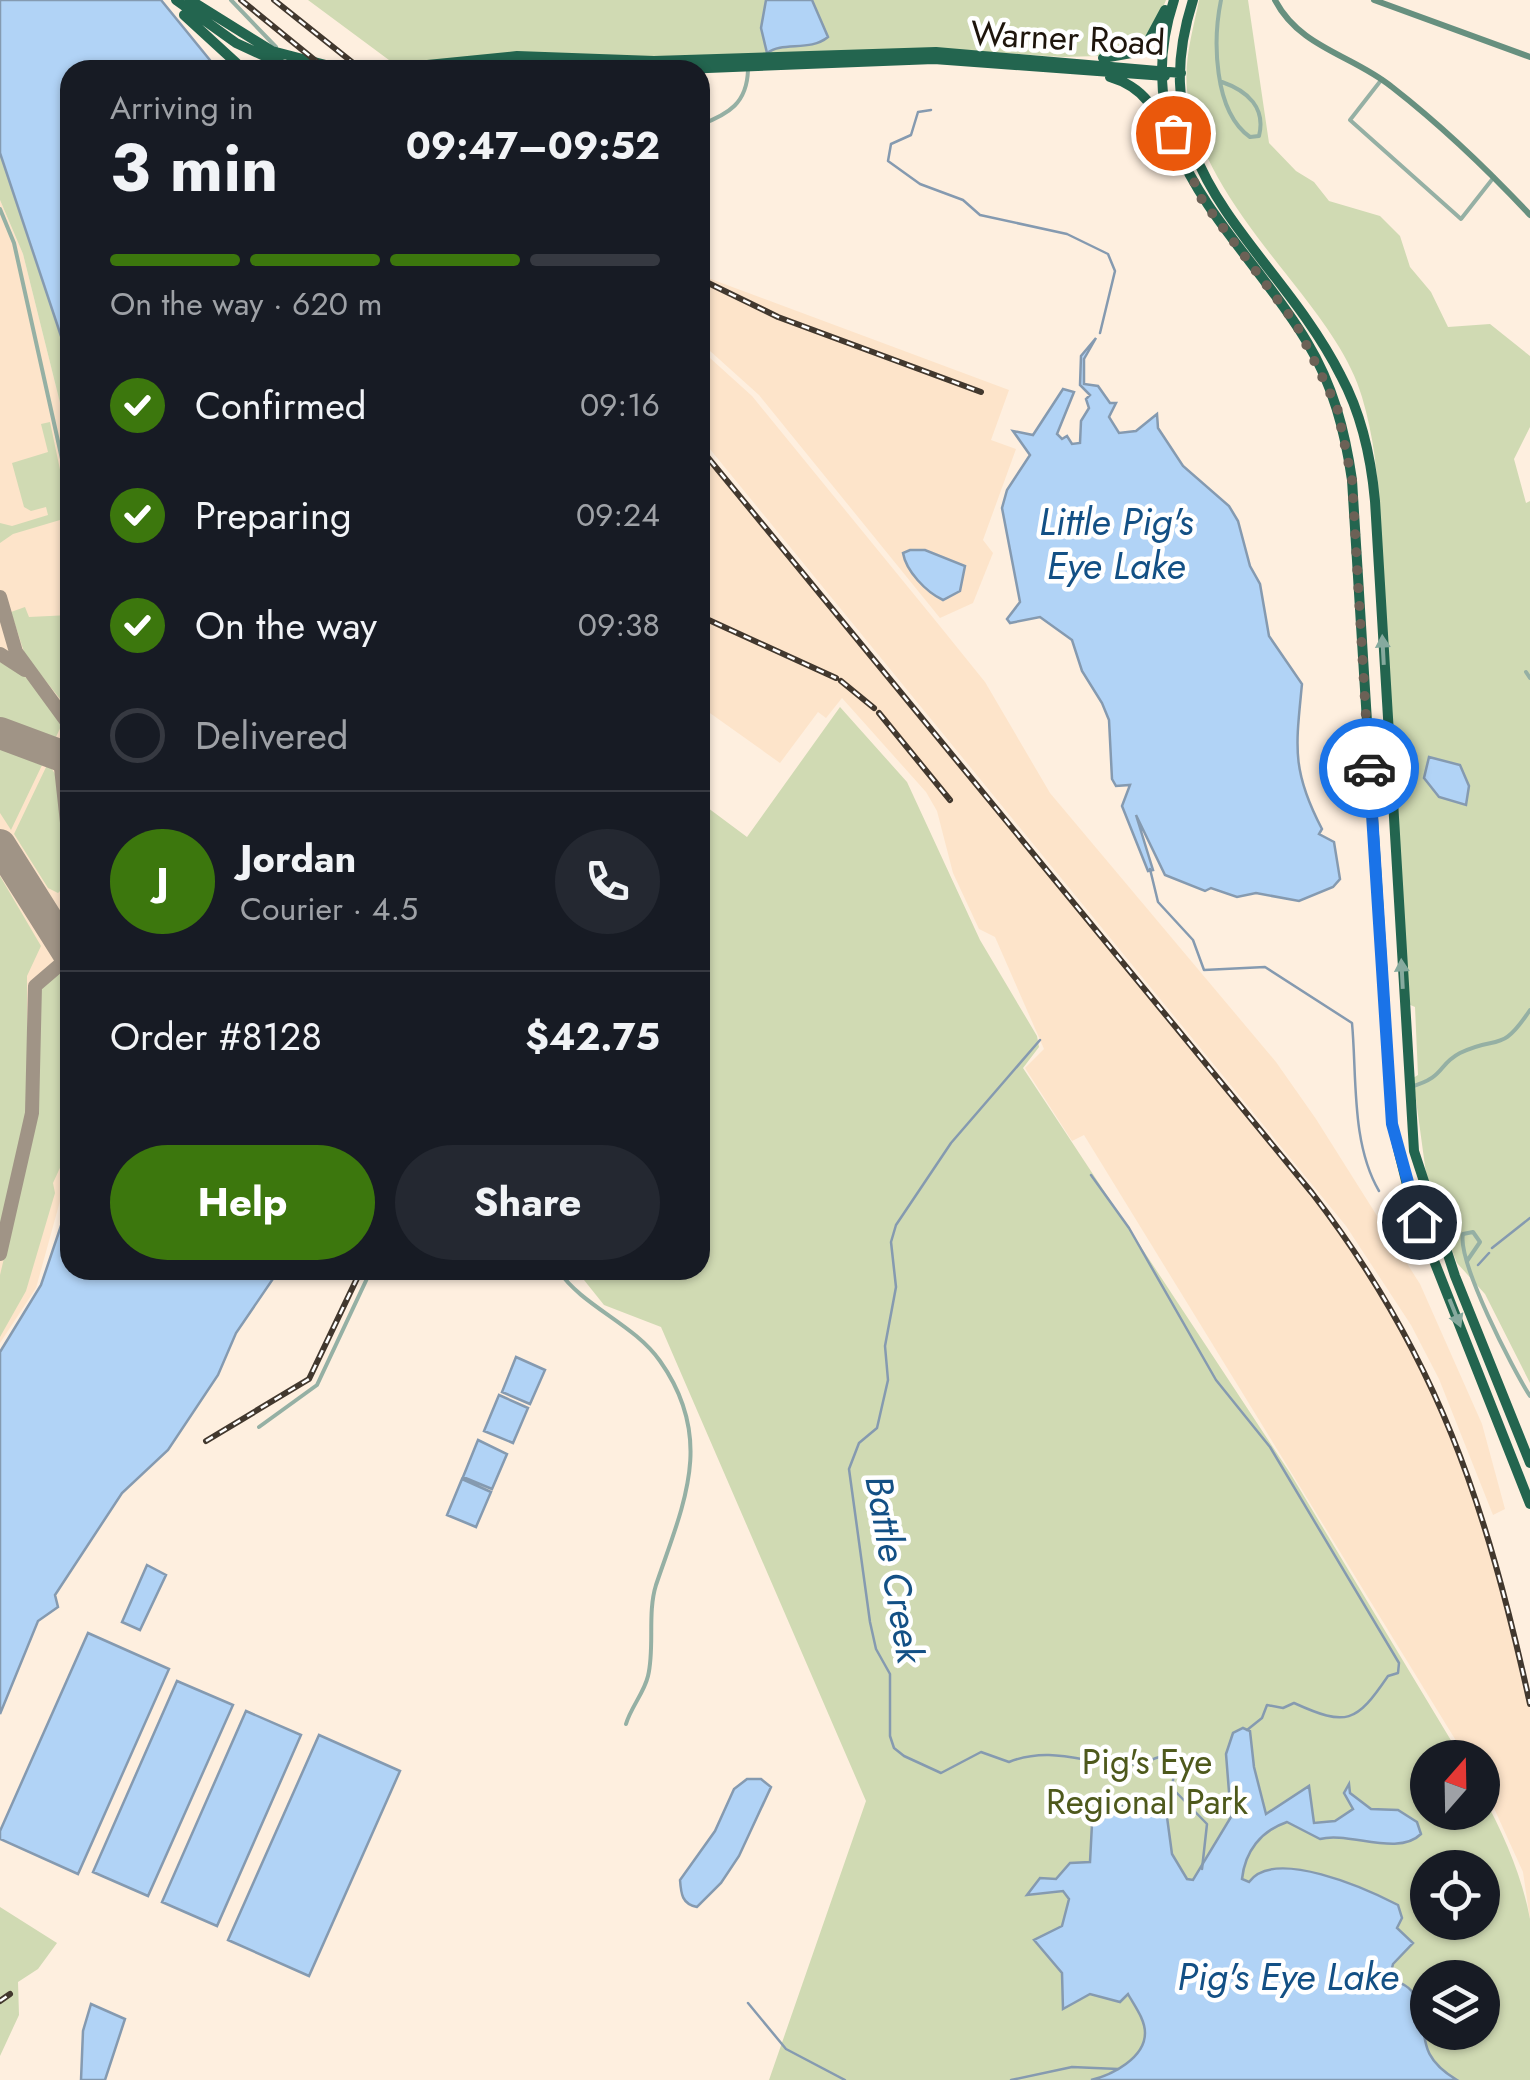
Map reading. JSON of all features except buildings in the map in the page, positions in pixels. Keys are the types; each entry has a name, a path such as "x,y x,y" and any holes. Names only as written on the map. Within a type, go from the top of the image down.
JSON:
{"highway":[{"path":"173,0 217,31 270,60"},
{"path":"173,0 234,60"},
{"path":"191,0 254,42 297,60"},
{"path":"1064,60 1127,57 1144,51 1172,0"},
{"path":"1172,0 1163,72 1173,133 1192,182"},
{"path":"1192,3 1180,72 1188,134 1205,180 1331,357 1365,436 1375,501 1414,1151 1430,1209 1530,1463"},
{"name":"Warner Road","path":"710,66 936,52 1064,60 1163,72"},
{"name":"Warner Road","path":"710,62 934,59 1180,72"},
{"path":"1040,66 1108,76 1138,91 1157,112 1214,218 1306,340 1324,373 1342,427 1352,480 1389,1094 1412,1205 1530,1504"}],"street":[{"path":"231,0 286,60"},
{"path":"1221,0 1217,45 1222,82 1240,129 1250,137 1259,136 1256,104 1246,92 1222,82"},
{"path":"1275,0 1308,39 1382,79 1494,176 1530,215"},
{"path":"1374,0 1530,57"},
{"path":"710,119 736,106 747,86 748,62"},
{"path":"1382,79 1350,120 1461,220 1494,176"},
{"path":"0,209 18,257 60,449"},
{"path":"1526,672 1530,678"},
{"path":"1408,1088 1434,1081 1458,1054 1503,1044 1530,1010"},
{"path":"1468,1261 1480,1242 1473,1232 1461,1237 1468,1261 1484,1304 1530,1396"},
{"path":"258,1428 318,1385 366,1280"},
{"path":"565,1280 648,1344 676,1392 691,1446 688,1497 655,1589 648,1677 626,1724"}],"shaded area":[{"path":"0,200 23,254 60,403 60,1201 36,1288 0,1343"},
{"path":"710,279 1009,390 991,440 1016,449 983,540 993,553 973,603 940,618 759,395 710,351"},
{"path":"710,358 752,396 985,682 1050,793 1276,1062 1316,1119 1420,1284 1482,1424 1505,1509 1493,1515 1439,1379 1411,1325 1346,1226 710,449"},
{"path":"710,462 1335,1226 1407,1338 1450,1427 1479,1503 1530,1709 1530,1920 1523,1872 1500,1821 1500,1740 1456,1740 1084,1135 1072,1141 1025,1068 1044,1049 995,937 979,929 953,873 937,811 926,792 842,698 826,718 818,712 780,763 710,713"}],"green space":[{"path":"308,0 1166,0 1150,40 1134,55 1063,57 943,49 389,60"},
{"path":"1199,0 1248,0 1269,143 1296,171 1314,182 1329,201 1380,216 1400,236 1410,267 1431,292 1448,327 1490,324 1530,356 1530,427 1514,459 1526,503 1530,501 1530,1383 1485,1294 1457,1263 1428,1188 1413,1078 1418,1075 1415,1007 1401,1001 1382,653 1380,524 1370,428 1344,355 1230,198 1202,145 1186,78"},
{"path":"0,153 60,333 60,403 23,254 0,200"},
{"path":"50,422 60,470 60,520 13,534 0,543 0,523 12,526 48,515 46,507 31,511 24,507 12,463 48,452 41,424"},
{"path":"25,607 29,617 60,615 60,699 25,655 11,612"},
{"path":"0,662 30,680 60,718 60,728 56,737 0,720"},
{"name":"Pig's Eye Regional Park","path":"840,707 907,782 980,940 1037,1036 1039,1047 1023,1068 1290,1473 1451,1740 1410,1740 1410,1830 1500,1830 1517,1871 1530,1919 1530,2080 769,2080 866,1801 661,1327 604,1305 584,1280 710,1280 710,809 747,837"},
{"path":"0,744 44,761 11,830 0,813"},
{"path":"48,763 57,777 60,803 58,893 48,888 14,834"},
{"path":"0,876 41,946 27,976 27,1112 0,1230"},
{"path":"60,971 60,1168 26,1291 0,1337 0,1275 39,1111 39,995 45,980"},
{"path":"0,1907 57,1943 38,1969 18,1982 19,2015 0,2056"}],"water":[{"path":"0,0 161,0 210,60 60,60 60,333 0,153"},
{"path":"766,0 812,0 828,37 821,42 767,53 761,28"},
{"name":"Little Pig's Eye Lake","path":"1096,338 1084,359 1084,384 1098,386 1110,403 1116,403 1109,417 1119,433 1136,431 1157,414 1158,428 1183,466 1229,506 1260,584 1269,636 1302,684 1300,774 1322,829 1319,834 1334,842 1340,879 1333,887 1299,901 1256,893 1237,897 1211,888 1205,891 1165,875 1136,815 1153,870 1148,871 1122,806 1130,785 1116,786 1112,779 1109,720 1082,671 1072,640 1040,617 1010,623 1007,619 1020,602 1002,508 1007,490 1030,455 1013,431 1033,435 1063,389 1074,392 1057,434 1062,439 1067,436 1072,444 1080,443 1081,421 1089,408 1086,399 1090,395 1080,385 1081,356"},
{"path":"925,550 965,566 960,591 943,600 930,592 908,567 903,553"},
{"path":"1429,757 1460,765 1469,786 1466,805 1439,797 1424,778"},
{"path":"60,1229 60,1280 272,1280 236,1333 218,1375 168,1450 122,1493 55,1595 58,1607 38,1621 0,1714 0,1352 41,1285"},
{"path":"516,1357 545,1370 530,1404 502,1392"},
{"path":"499,1395 528,1408 513,1443 484,1431"},
{"path":"478,1440 507,1454 492,1489 463,1477"},
{"path":"462,1479 491,1492 476,1527 447,1515"},
{"path":"147,1565 166,1575 140,1630 122,1622"},
{"path":"88,1633 169,1669 78,1874 0,1839 0,1831"},
{"path":"177,1681 233,1705 148,1896 93,1872"},
{"path":"246,1711 301,1735 217,1926 162,1902"},
{"name":"Pig's Eye Lake","path":"1243,1728 1250,1731 1266,1814 1309,1786 1314,1823 1335,1821 1353,1809 1344,1793 1349,1784 1350,1793 1371,1809 1398,1810 1410,1818 1410,1830 1420,1830 1421,1834 1411,1840 1386,1844 1320,1839 1287,1822 1256,1843 1242,1879 1249,1882 1261,1872 1278,1869 1299,1870 1344,1881 1398,1905 1402,1918 1397,1928 1413,1943 1393,1964 1390,1976 1410,1990 1410,2050 1428,2050 1442,2070 1457,2080 1091,2080 1117,2070 1133,2058 1144,2042 1143,2023 1128,1994 1120,2002 1090,1994 1063,2009 1062,1973 1034,1940 1062,1926 1069,1899 1063,1891 1027,1895 1040,1878 1056,1879 1070,1863 1090,1862 1092,1824 1138,1797 1167,1817 1172,1854 1187,1879 1193,1880 1231,1817 1226,1754 1233,1733"},
{"path":"319,1735 400,1771 309,1976 228,1940"},
{"path":"747,1779 761,1779 771,1787 739,1856 721,1883 697,1907 692,1906 683,1898 680,1880 715,1831 734,1789"},
{"path":"91,2004 125,2019 105,2080 81,2080 83,2031"}],"waterway":[{"path":"931,110 918,112 911,135 891,144 888,161 920,184 963,200 980,215 1067,234 1108,254 1115,271 1100,333"},
{"name":"Battle Creek","path":"1150,869 1158,902 1193,940 1204,970 1265,967 1352,1023 1359,1131 1379,1191"},
{"name":"Battle Creek","path":"1040,1040 951,1143 896,1225 891,1242 896,1287 885,1346 888,1380 877,1428 859,1443 849,1469 870,1622 876,1649 890,1674 890,1736 894,1748 904,1756 941,1773 981,1752 1009,1762 1043,1755 1122,1765 1168,1756 1175,1765 1172,1788 1207,1824 1202,1869"},
{"path":"1091,1175 1129,1228 1216,1380 1270,1447 1399,1663 1398,1673 1388,1676 1367,1703 1349,1716 1327,1716 1294,1703 1283,1708 1267,1705 1262,1718 1247,1730"},
{"name":"Battle Creek","path":"1492,1248 1530,1218"},
{"name":"Battle Creek","path":"1478,1265 1489,1253"},
{"path":"748,2003 786,2049 845,2080"},
{"path":"1011,2080 1072,2067 1118,2069"}],"taxiway":[{"path":"0,597 16,652 60,712"},
{"path":"0,654 25,670"},
{"path":"0,1254 32,1113 35,986 60,965"}],"runway":[{"path":"0,733 60,755"},
{"path":"0,845 60,940"}],"railway":[{"path":"241,0 315,60"},
{"path":"274,0 349,60"},
{"path":"710,284 778,317 981,392"},
{"path":"710,460 1312,1193 1356,1254 1425,1374 1452,1435 1495,1563 1530,1704"},
{"path":"710,621 836,678"},
{"path":"841,681 874,708"},
{"path":"879,713 950,800"},
{"path":"206,1441 309,1379 356,1280"},
{"path":"0,2001 10,1994"}],"way so far":[{"path":"1173,133 1202,200 1296,324 1324,373 1337,407 1352,480 1369,768"}],"route":[{"path":"1369,768 1392,1124 1419,1222"}]}
